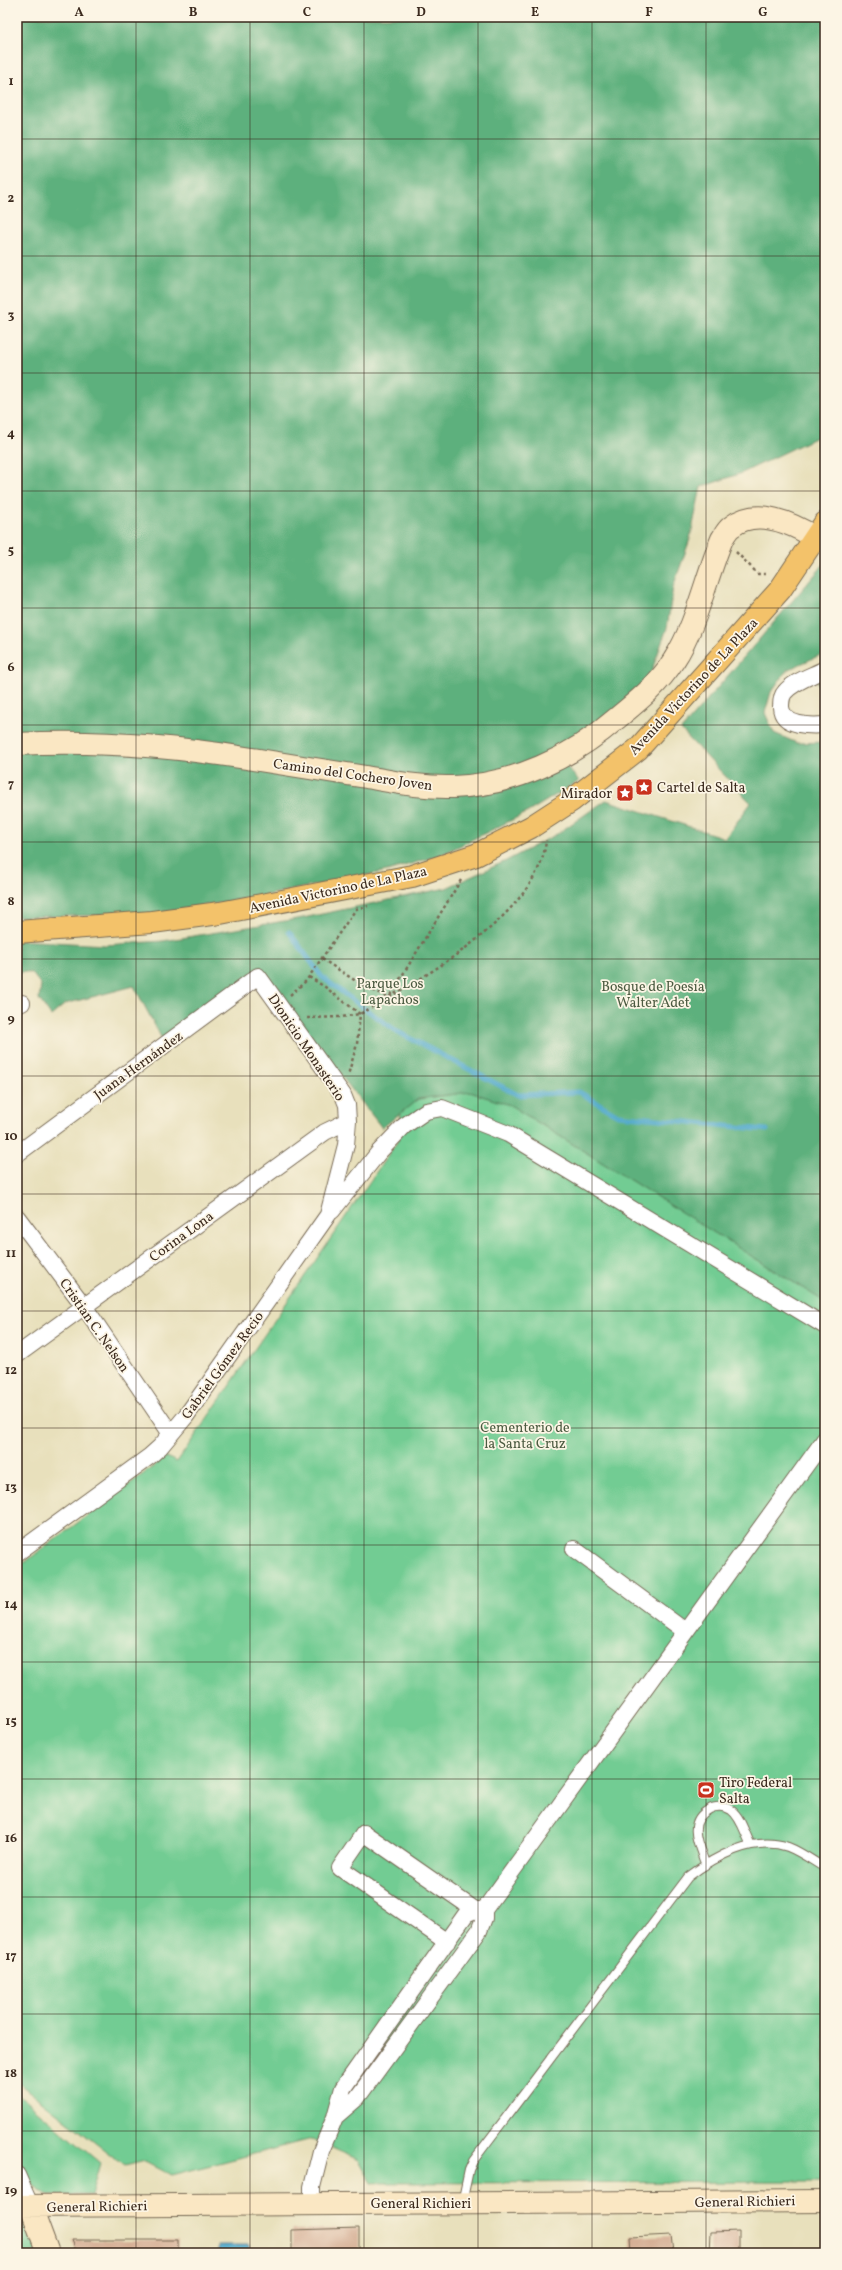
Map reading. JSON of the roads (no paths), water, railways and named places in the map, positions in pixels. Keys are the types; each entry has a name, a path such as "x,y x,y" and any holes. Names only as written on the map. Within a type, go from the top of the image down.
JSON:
{"highway":[{"name":"Avenida Victorino de La Plaza","path":"17,932 152,922 220,913 412,876 476,855 548,816 600,780 638,749 780,590 822,531"}],"street":[{"name":"Camino del Cochero Joven","path":"17,744 98,742 150,745 246,758 418,786 455,787 495,781 531,771 568,754 602,732 649,692 676,659 722,539 731,527 756,518 772,518 793,525 822,531"},
{"path":"825,670 795,684 784,693 781,702 781,710 786,718 794,722 810,726 825,725"},
{"name":"Dionicio Monasterio","path":"258,976 343,1095 347,1105 348,1121"},
{"name":"Juana Hernández","path":"17,1154 258,976"},
{"path":"328,1215 379,1152 404,1126 426,1111 442,1108 508,1134 825,1326"},
{"name":"Gabriel Gómez Recio","path":"17,1553 150,1456 171,1434 328,1215 346,1145 348,1121"},
{"name":"Corina Lona","path":"17,1355 326,1132 348,1121"},
{"name":"Cristian C. Nelson","path":"17,1217 84,1306 171,1434"},
{"path":"312,2202 312,2187 320,2151 336,2117 343,2088 466,1914 479,1910 825,1439"},
{"path":"574,1549 685,1631"},
{"path":"336,2117 357,2098 479,1930 484,1918 479,1910 364,1833 340,1868 447,1942"},
{"path":"17,2175 24,2207 48,2253"},
{"name":"General Richieri","path":"24,2207 312,2202 462,2204 825,2200"}],"lane":[{"path":"705,1864 695,1837 695,1826 703,1812 713,1807 730,1809 737,1816 751,1845"},
{"path":"462,2204 469,2170 473,2161 688,1877 705,1864 751,1845 770,1844 786,1846 801,1853 825,1868"}],"water":[{"path":"218,2245 249,2245 249,2253 218,2253"}],"waterway":[{"path":"289,932 322,977 354,1001 398,1032 518,1095 579,1092 618,1115 767,1130"}],"place":[{"name":"Cartel de Salta","path":"644,787"},
{"name":"Mirador","path":"625,793"},
{"name":"Tiro Federal Salta","path":"706,1790"}],"park label":[{"name":"Parque Los Lapachos","path":"390,992"},
{"name":"Bosque de Poesía Walter Adet","path":"653,994"},
{"name":"Cementerio de la Santa Cruz","path":"525,1436"}]}
